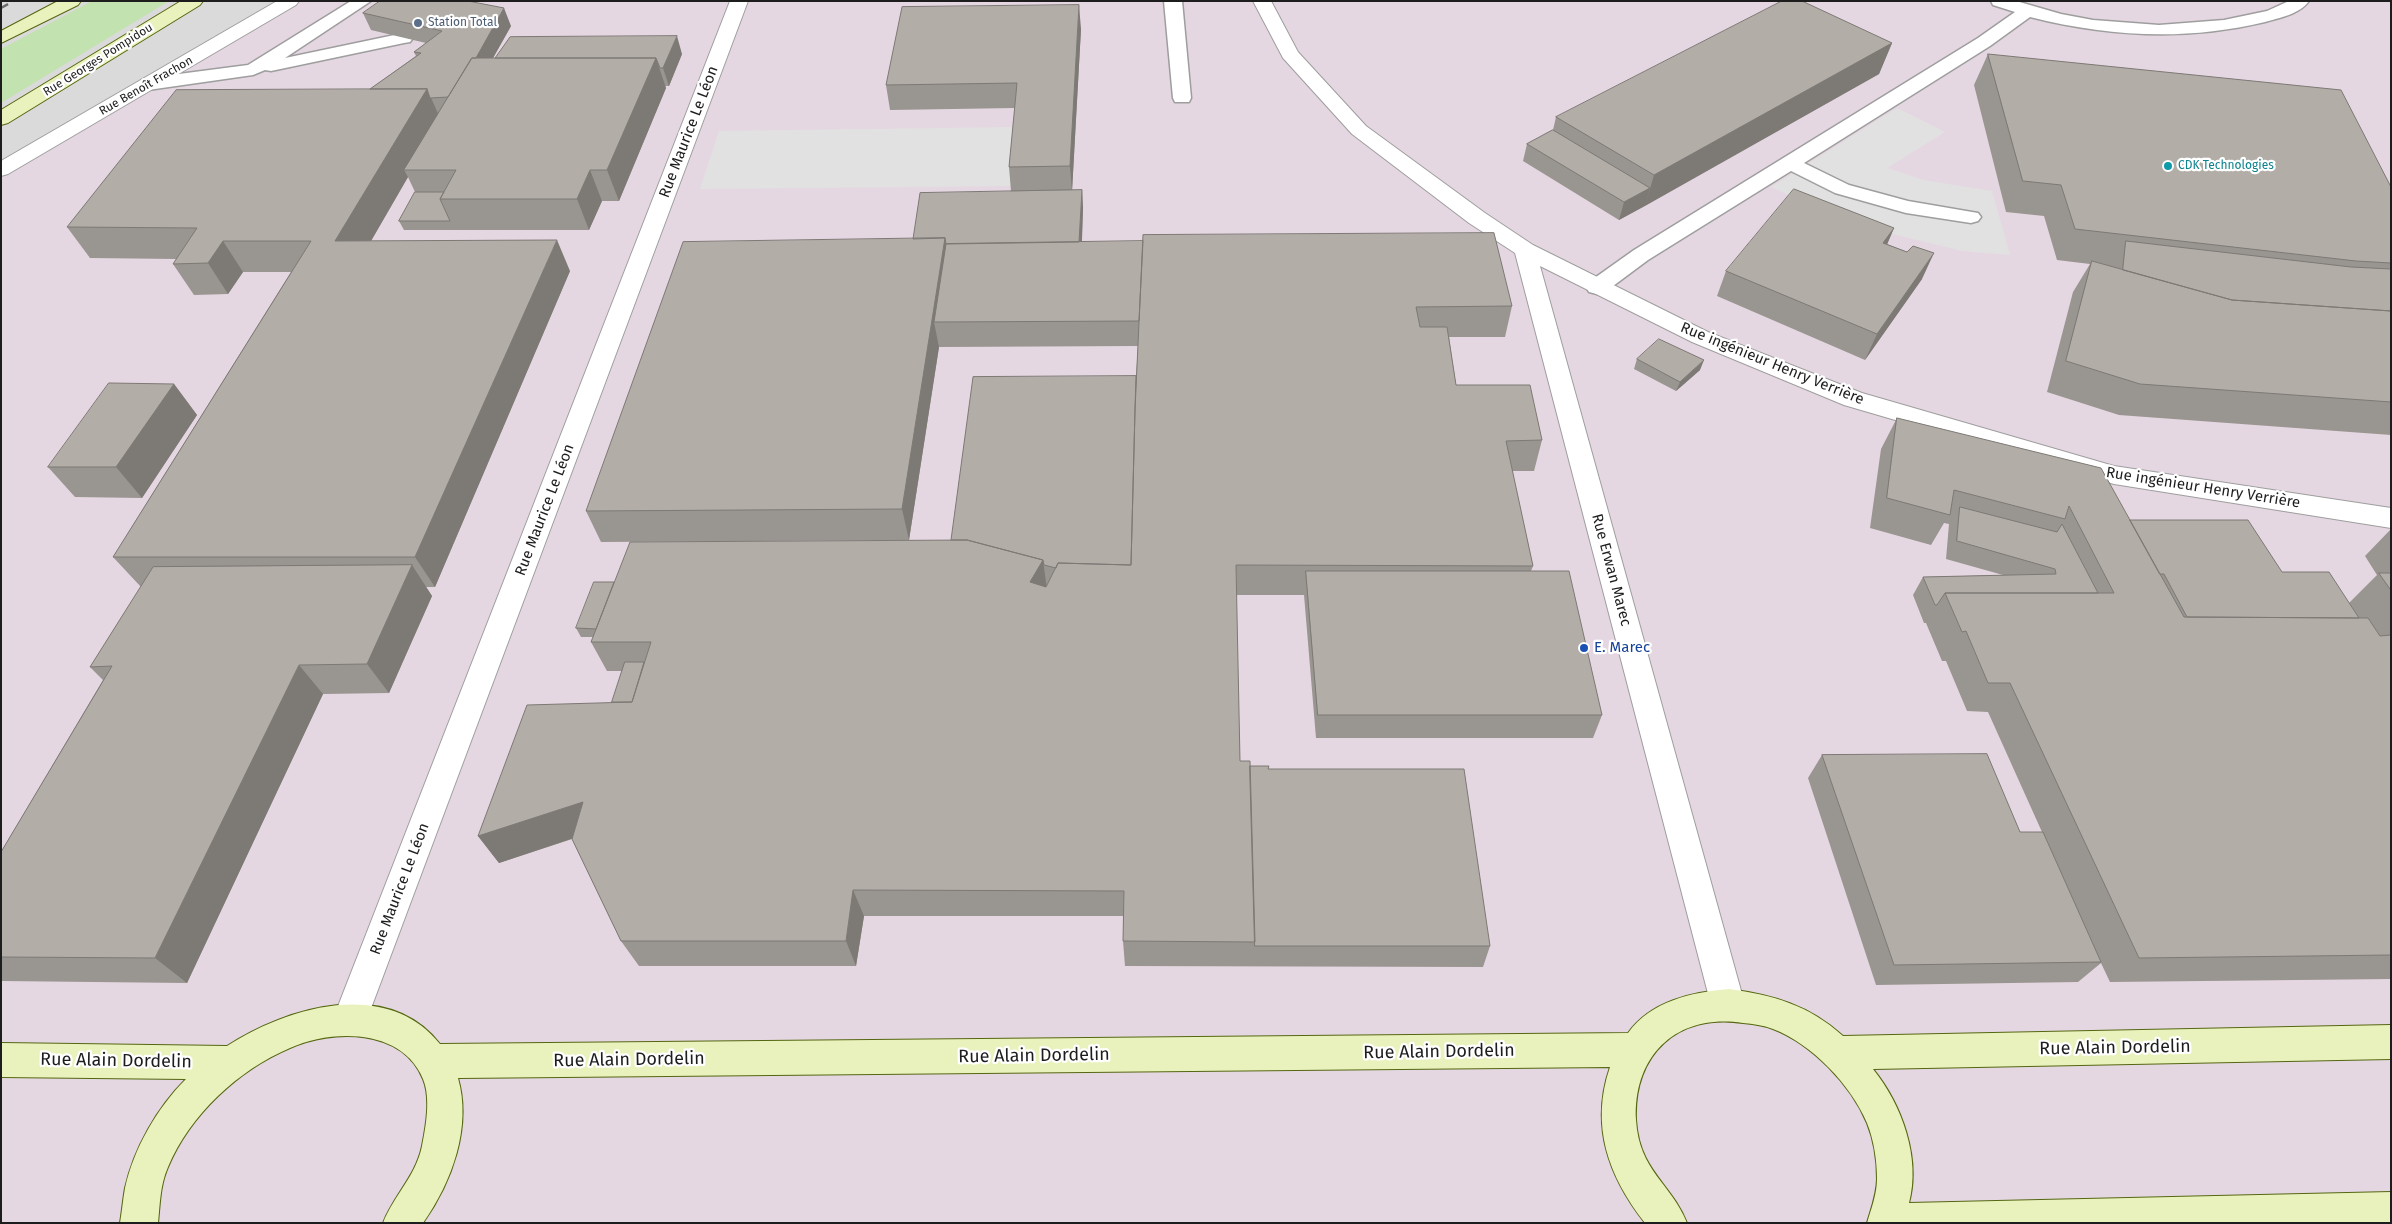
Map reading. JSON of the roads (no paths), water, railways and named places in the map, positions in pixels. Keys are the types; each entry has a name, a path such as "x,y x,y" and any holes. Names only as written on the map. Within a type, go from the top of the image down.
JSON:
{"street":[{"path":"1,38 72,1"},
{"name":"Rue Georges Pompidou","path":"1,119 194,1"},
{"name":"Rue Benoît Frachon","path":"1,170 290,1"},
{"name":"Rue Maurice Le Léon","path":"350,1019 739,1"},
{"name":"Rue ingénieur Henry Verrière","path":"1262,1 1290,54 1359,130 1477,218 1525,250 1700,337 1854,399 2114,475 2391,518"},
{"name":"Rue Erwan Marec","path":"1525,250 1728,1005"},
{"path":"1669,1223 1647,1196 1626,1158 1618,1118 1620,1082 1634,1050 1658,1024 1690,1009 1728,1005 1766,1010 1805,1028 1839,1053 1870,1091 1890,1135 1895,1180 1885,1223 2391,1210"},
{"name":"Rue Alain Dordelin","path":"139,1223 144,1182 163,1138 193,1097 232,1063 270,1039 311,1025 350,1019 385,1024 413,1039 434,1061 445,1096 443,1137 428,1181 401,1223"},
{"name":"Rue Alain Dordelin","path":"1839,1053 2391,1042"},
{"name":"Rue Alain Dordelin","path":"434,1061 1634,1050"},
{"name":"Rue Alain Dordelin","path":"1,1060 232,1063"}],"lane":[{"path":"253,70 363,1"},
{"path":"1173,1 1182,98"},
{"path":"1999,1 2026,12 2100,26 2178,31 2237,24 2287,11 2300,1"},
{"path":"1597,287 1640,255 1984,42 2026,12"},
{"path":"148,84 253,70 404,38"},
{"path":"1790,163 1842,189 1906,207 1971,217"}],"railway":[{"path":"1,8 14,1"}],"place":[{"name":"Station Total","path":"418,23"},
{"name":"CDK Technologies","path":"2168,166"},
{"name":"E. Marec","path":"1584,648"}]}
